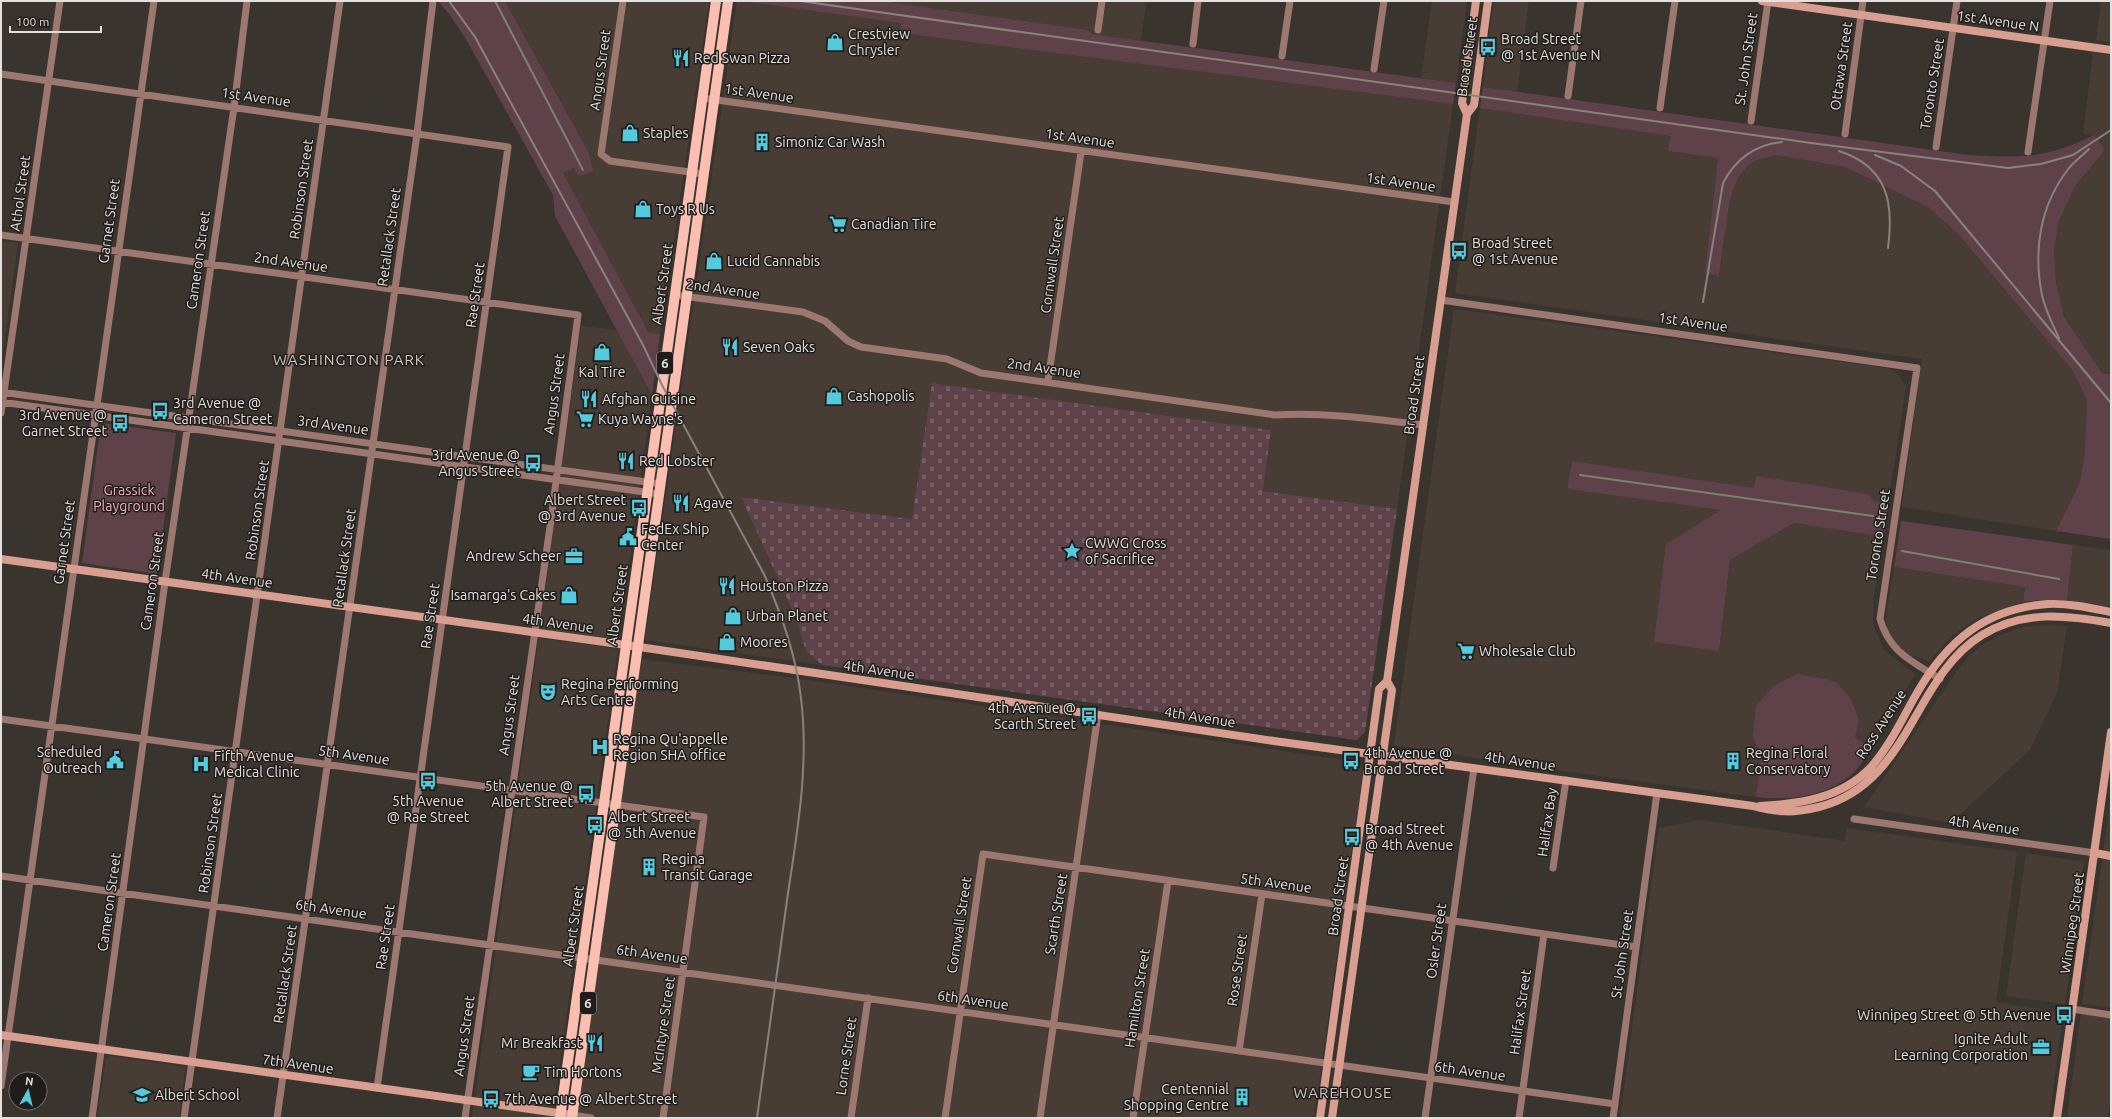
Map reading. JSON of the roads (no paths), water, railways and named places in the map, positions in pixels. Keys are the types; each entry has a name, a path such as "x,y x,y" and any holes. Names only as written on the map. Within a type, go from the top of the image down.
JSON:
{"main road":[{"name":"Albert Street","path":"561,1116 716,1"},
{"name":"Albert Street","path":"572,1117 728,1"},
{"name":"Broad Street","path":"1467,114 1462,103 1476,1"},
{"name":"Broad Street","path":"1320,1118 1324,1063 1350,907 1370,754 1380,689 1387,681 1467,114 1474,105 1488,1"},
{"name":"1st Avenue N","path":"1766,1 2111,50"},
{"name":"4th Avenue","path":"1,559 637,647 1383,756 1753,806"},
{"name":"Ross Avenue","path":"1753,806 1799,804 1838,790 1857,779 1871,767 1884,749 1929,672 1961,636 1997,615 2048,604 2078,606 2111,612"},
{"name":"Ross Avenue","path":"1753,806 1773,812 1791,812 1809,809 1845,797 1866,783 1882,769 1940,678 1960,653 1981,635 2003,624 2025,618 2050,615 2073,616 2111,623"},
{"name":"Broad Street","path":"1332,1118 1392,690 1387,681"},
{"name":"Winnipeg Street","path":"2057,1118 2111,732"},
{"name":"4th Avenue","path":"2095,853 2111,856"},
{"name":"7th Avenue","path":"5,1035 572,1117"}],"street":[{"name":"Athol Street","path":"1,413 60,1"},
{"name":"Garnet Street","path":"1,1086 5,1035 29,880 154,1"},
{"name":"Cameron Street","path":"92,1118 103,1049 188,418 234,108 247,1"},
{"name":"Robinson Street","path":"184,1118 340,1"},
{"name":"Retallack Street","path":"277,1118 417,134 434,1"},
{"name":"Angus Street","path":"622,1 601,154 610,161 692,172"},
{"path":"1098,30 1102,1"},
{"path":"1193,44 1198,1"},
{"path":"1282,56 1290,1"},
{"path":"1374,69 1384,1"},
{"path":"1568,96 1581,1"},
{"path":"1660,108 1675,1"},
{"name":"St. John Street","path":"1751,121 1766,1"},
{"name":"Ottawa Street","path":"1845,134 1863,1"},
{"name":"Toronto Street","path":"1936,147 1957,1"},
{"path":"2028,152 2050,1"},
{"name":"1st Avenue","path":"1,74 508,148"},
{"name":"1st Avenue","path":"702,98 1081,152 1454,202"},
{"name":"Rae Street","path":"377,1088 508,148"},
{"name":"Cornwall Street","path":"1048,381 1081,152"},
{"path":"692,172 704,174"},
{"name":"2nd Avenue","path":"1,235 118,250 578,315"},
{"name":"2nd Avenue","path":"675,295 803,312 825,322 848,341 861,347 947,360 981,372 1275,415 1303,413 1339,415 1423,426"},
{"name":"1st Avenue","path":"1441,300 1917,368"},
{"name":"Angus Street","path":"465,1118 556,480 578,315"},
{"name":"Toronto Street","path":"1917,368 1880,619 1883,631 1895,648 1905,658 1940,678"},
{"name":"3rd Avenue","path":"3,392 557,469 660,489"},
{"name":"3rd Avenue","path":"2,402 556,480 660,489"},
{"name":"Scarth Street","path":"1040,1118 1052,1024 1098,714"},
{"name":"5th Avenue","path":"1,719 704,817"},
{"name":"Osler Street","path":"1425,1118 1474,768"},
{"name":"Halifax Bay","path":"1553,868 1566,780"},
{"name":"St John Street","path":"1613,1118 1657,793"},
{"name":"McIntyre Street","path":"663,1118 704,817"},
{"name":"4th Avenue","path":"1854,819 2095,853"},
{"name":"Cornwall Street","path":"945,1118 959,1011 983,854"},
{"name":"5th Avenue","path":"983,854 1636,947"},
{"name":"6th Avenue","path":"1,876 583,957 1238,1051 1300,1059 1317,1059 1324,1063 1615,1104"},
{"name":"Hamilton Street","path":"1133,1118 1168,881"},
{"name":"Rose Street","path":"1238,1051 1262,894"},
{"name":"Halifax Street","path":"1519,1118 1544,934"},
{"name":"Lorne Street","path":"851,1118 868,998"},
{"path":"2072,1009 2111,1015"},
{"name":"7th Avenue","path":"572,1117 591,1118"}],"waterway":[{"path":"495,1 583,170"},
{"path":"1580,475 1873,516"},
{"path":"1902,551 2059,579"}],"railway":[{"path":"449,1 475,37 643,345 662,385 764,574 782,619 792,650 801,698 804,747 803,772 799,820 757,1118"},
{"path":"800,1 1811,143 2008,168 2041,164 2073,155 2111,130"},
{"path":"1703,302 1723,183 1733,167 1747,155 1763,146 1782,142"},
{"path":"2059,338 2043,301 2039,278 2038,261 2041,228 2051,197 2059,182 2069,168 2089,149"},
{"path":"1839,151 1855,158 1868,167 1878,177 1884,189 1890,216 1888,248"},
{"path":"1875,155 1901,166 1935,191 2111,403"}],"place":[{"name":"Crestview Chrysler","path":"835,42"},
{"name":"Broad Street @ 1st Avenue N","path":"1488,47"},
{"name":"Red Swan Pizza","path":"681,58"},
{"name":"Staples","path":"630,133"},
{"name":"Simoniz Car Wash","path":"762,142"},
{"name":"Toys R Us","path":"643,209"},
{"name":"Canadian Tire","path":"838,224"},
{"name":"Broad Street @ 1st Avenue","path":"1459,251"},
{"name":"Lucid Cannabis","path":"714,261"},
{"name":"Seven Oaks","path":"730,347"},
{"name":"Kal Tire","path":"602,352"},
{"name":"Cashopolis","path":"834,396"},
{"name":"Afghan Cuisine","path":"589,399"},
{"name":"3rd Avenue @ Cameron Street","path":"160,411"},
{"name":"Kuya Wayne's","path":"585,419"},
{"name":"3rd Avenue @ Garnet Street","path":"120,423"},
{"name":"Red Lobster","path":"626,461"},
{"name":"3rd Avenue @ Angus Street","path":"533,463"},
{"name":"Agave","path":"681,503"},
{"name":"Albert Street @ 3rd Avenue","path":"639,508"},
{"name":"FedEx Ship Center","path":"628,537"},
{"name":"CWWG Cross of Sacrifice","path":"1072,551"},
{"name":"Andrew Scheer","path":"574,556"},
{"name":"Houston Pizza","path":"727,586"},
{"name":"Isamarga's Cakes","path":"569,595"},
{"name":"Urban Planet","path":"733,616"},
{"name":"Moores","path":"727,642"},
{"name":"Wholesale Club","path":"1466,651"},
{"name":"Regina Performing Arts Centre","path":"548,692"},
{"name":"4th Avenue @ Scarth Street","path":"1089,716"},
{"name":"Regina Qu'appelle Region SHA office","path":"600,747"},
{"name":"Scheduled Outreach","path":"115,760"},
{"name":"4th Avenue @ Broad Street","path":"1351,761"},
{"name":"Regina Floral Conservatory","path":"1733,761"},
{"name":"Fifth Avenue Medical Clinic","path":"201,764"},
{"name":"5th Avenue @ Rae Street","path":"428,781"},
{"name":"5th Avenue @ Albert Street","path":"586,794"},
{"name":"Albert Street @ 5th Avenue","path":"595,825"},
{"name":"Broad Street @ 4th Avenue","path":"1352,837"},
{"name":"Regina Transit Garage","path":"649,867"},
{"name":"Winnipeg Street @ 5th Avenue","path":"2064,1015"},
{"name":"Mr Breakfast","path":"595,1043"},
{"name":"Ignite Adult Learning Corporation","path":"2041,1047"},
{"name":"Tim Hortons","path":"531,1072"},
{"name":"Albert School","path":"142,1095"},
{"name":"Centennial Shopping Centre","path":"1242,1097"},
{"name":"7th Avenue @ Albert Street","path":"491,1099"}],"district":[{"name":"WASHINGTON PARK","path":"349,360"},
{"name":"WAREHOUSE","path":"1343,1093"}],"park label":[{"name":"Grassick Playground","path":"129,498"}]}
